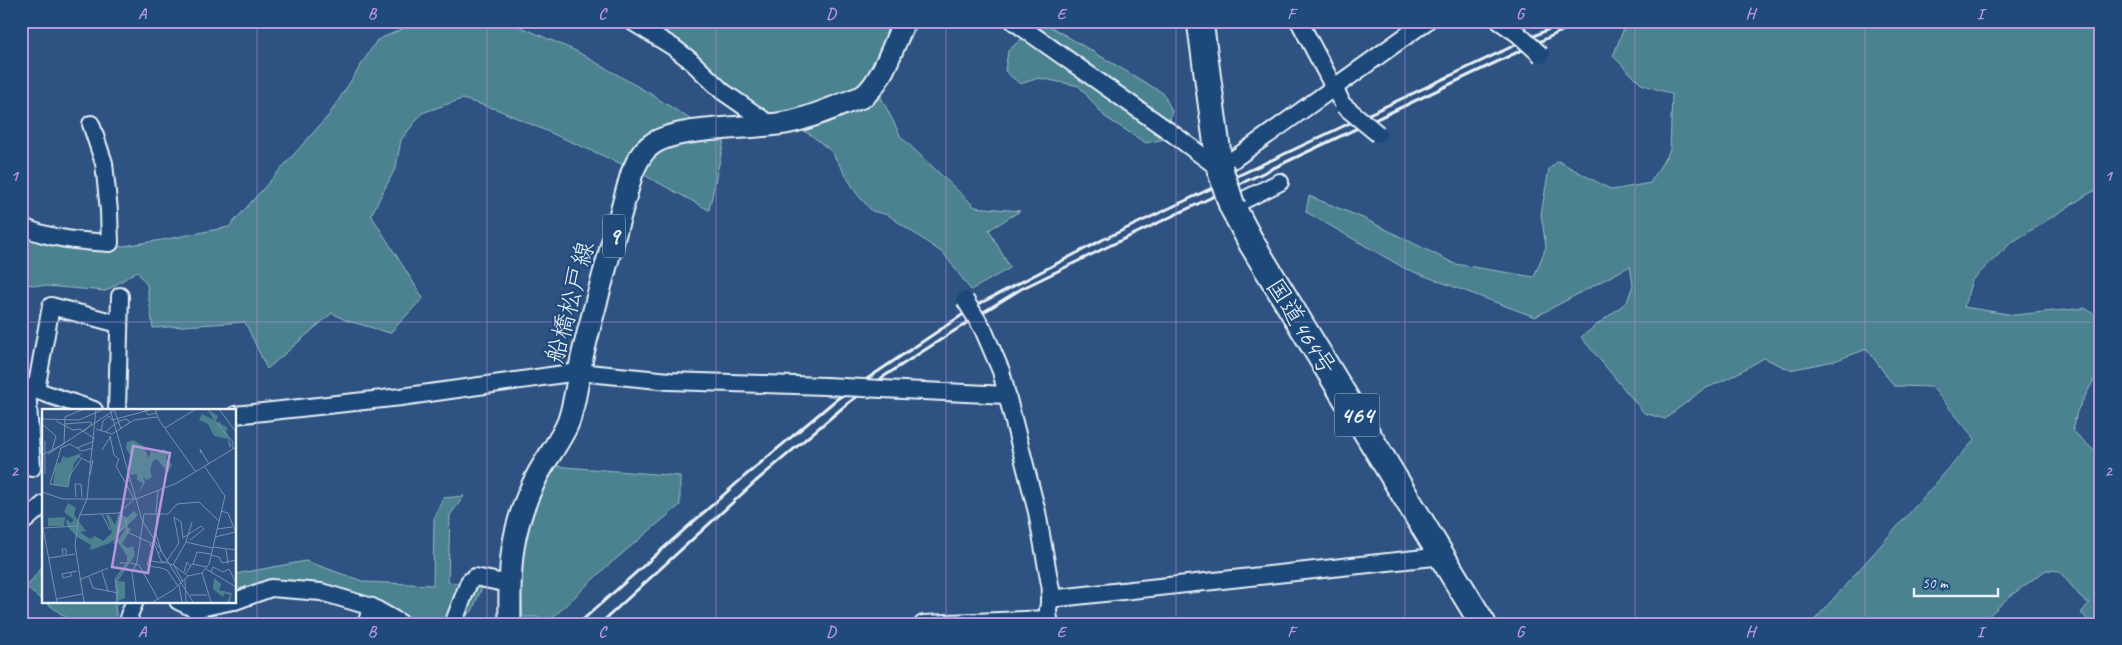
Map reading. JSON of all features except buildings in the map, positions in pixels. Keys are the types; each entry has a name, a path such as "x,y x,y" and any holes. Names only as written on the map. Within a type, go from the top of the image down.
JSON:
{"highway":[{"name":"464","path":"1200,21 1220,170 1232,206"},
{"name":"国道464号","path":"1232,206 1261,259 1483,624"}],"main road":[{"name":"船橋松戸線","path":"510,624 509,584 512,547 521,510 537,476 569,421 578,372 632,173 640,156 649,146 671,136 790,122 862,97 870,92 904,21"}],"street":[{"path":"631,21 674,47 722,91 771,125"},
{"path":"1013,21 1173,134 1220,170 1427,21"},
{"path":"1299,21 1344,105 1378,134"},
{"path":"1499,21 1518,34 1541,55"},
{"path":"21,226 34,232 71,240 110,243 104,163 91,124"},
{"path":"1232,206 1280,182"},
{"path":"117,409 120,296"},
{"path":"923,624 1049,621 1051,590 1037,512 1001,372 983,329 965,300"},
{"path":"32,468 28,387 51,306 119,324"},
{"path":"236,415 401,397 578,372 669,380 1007,395"},
{"path":"28,387 56,403 89,409"},
{"path":"21,524 42,506"},
{"path":"1050,599 1443,556"},
{"path":"453,624 469,582 475,578 509,584"},
{"path":"236,600 271,588 320,592 372,607 402,624"},
{"path":"131,624 130,615 135,602"},
{"path":"180,602 205,616 232,602"},
{"path":"366,624 372,607"}],"green space":[{"path":"421,21 507,21 576,51 649,93 724,141 709,210 631,168 496,109 462,99 422,113 401,140 396,167 371,215 423,298 390,333 345,320 332,313 267,369 245,322 153,328 147,285 137,271 106,291 21,284 21,230 105,249 229,227 329,115 377,40"},
{"path":"643,21 920,21 880,95 901,137 975,207 1020,211 989,230 1010,268 971,290 944,254 888,215 872,211 857,194 831,151 811,135 763,110"},
{"path":"1041,21 1163,93 1172,111 1165,139 1146,143 1105,117 1079,86 1039,78 1020,84 1005,71 1008,51"},
{"path":"1635,21 2101,21 2101,188 2011,243 1972,280 1964,307 2014,315 2085,308 2101,319 2101,367 2077,411 2073,431 2101,457 2101,601 2094,602 2101,608 2101,624 2092,624 2081,613 2090,602 2085,602 2059,571 2046,570 2009,597 1980,624 1811,624 1975,439 1932,387 1894,386 1867,349 1834,361 1790,370 1764,358 1729,378 1702,390 1665,419 1644,413 1581,337 1627,302 1633,285 1630,266 1535,317 1406,269 1306,212 1309,196 1363,218 1455,264 1534,277 1546,247 1541,214 1549,169 1558,161 1612,190 1650,183 1670,150 1672,94 1641,84 1613,56 1624,28"},
{"path":"553,466 680,476 680,505 605,568 546,624 539,624 538,617 523,617 519,557 525,525"},
{"path":"464,496 450,515 448,582 483,585 472,611 457,624 403,624 282,587 236,599 236,574 306,561 365,582 433,585 434,519 443,498"},
{"path":"42,567 42,600 26,588"},
{"path":"45,602 121,602 115,605 117,624 75,624"}],"railway":[{"path":"578,624 746,475 837,399 977,305 1102,240 1566,21"},
{"path":"600,624 755,482 847,404 886,375 1021,289 1583,21"}]}
